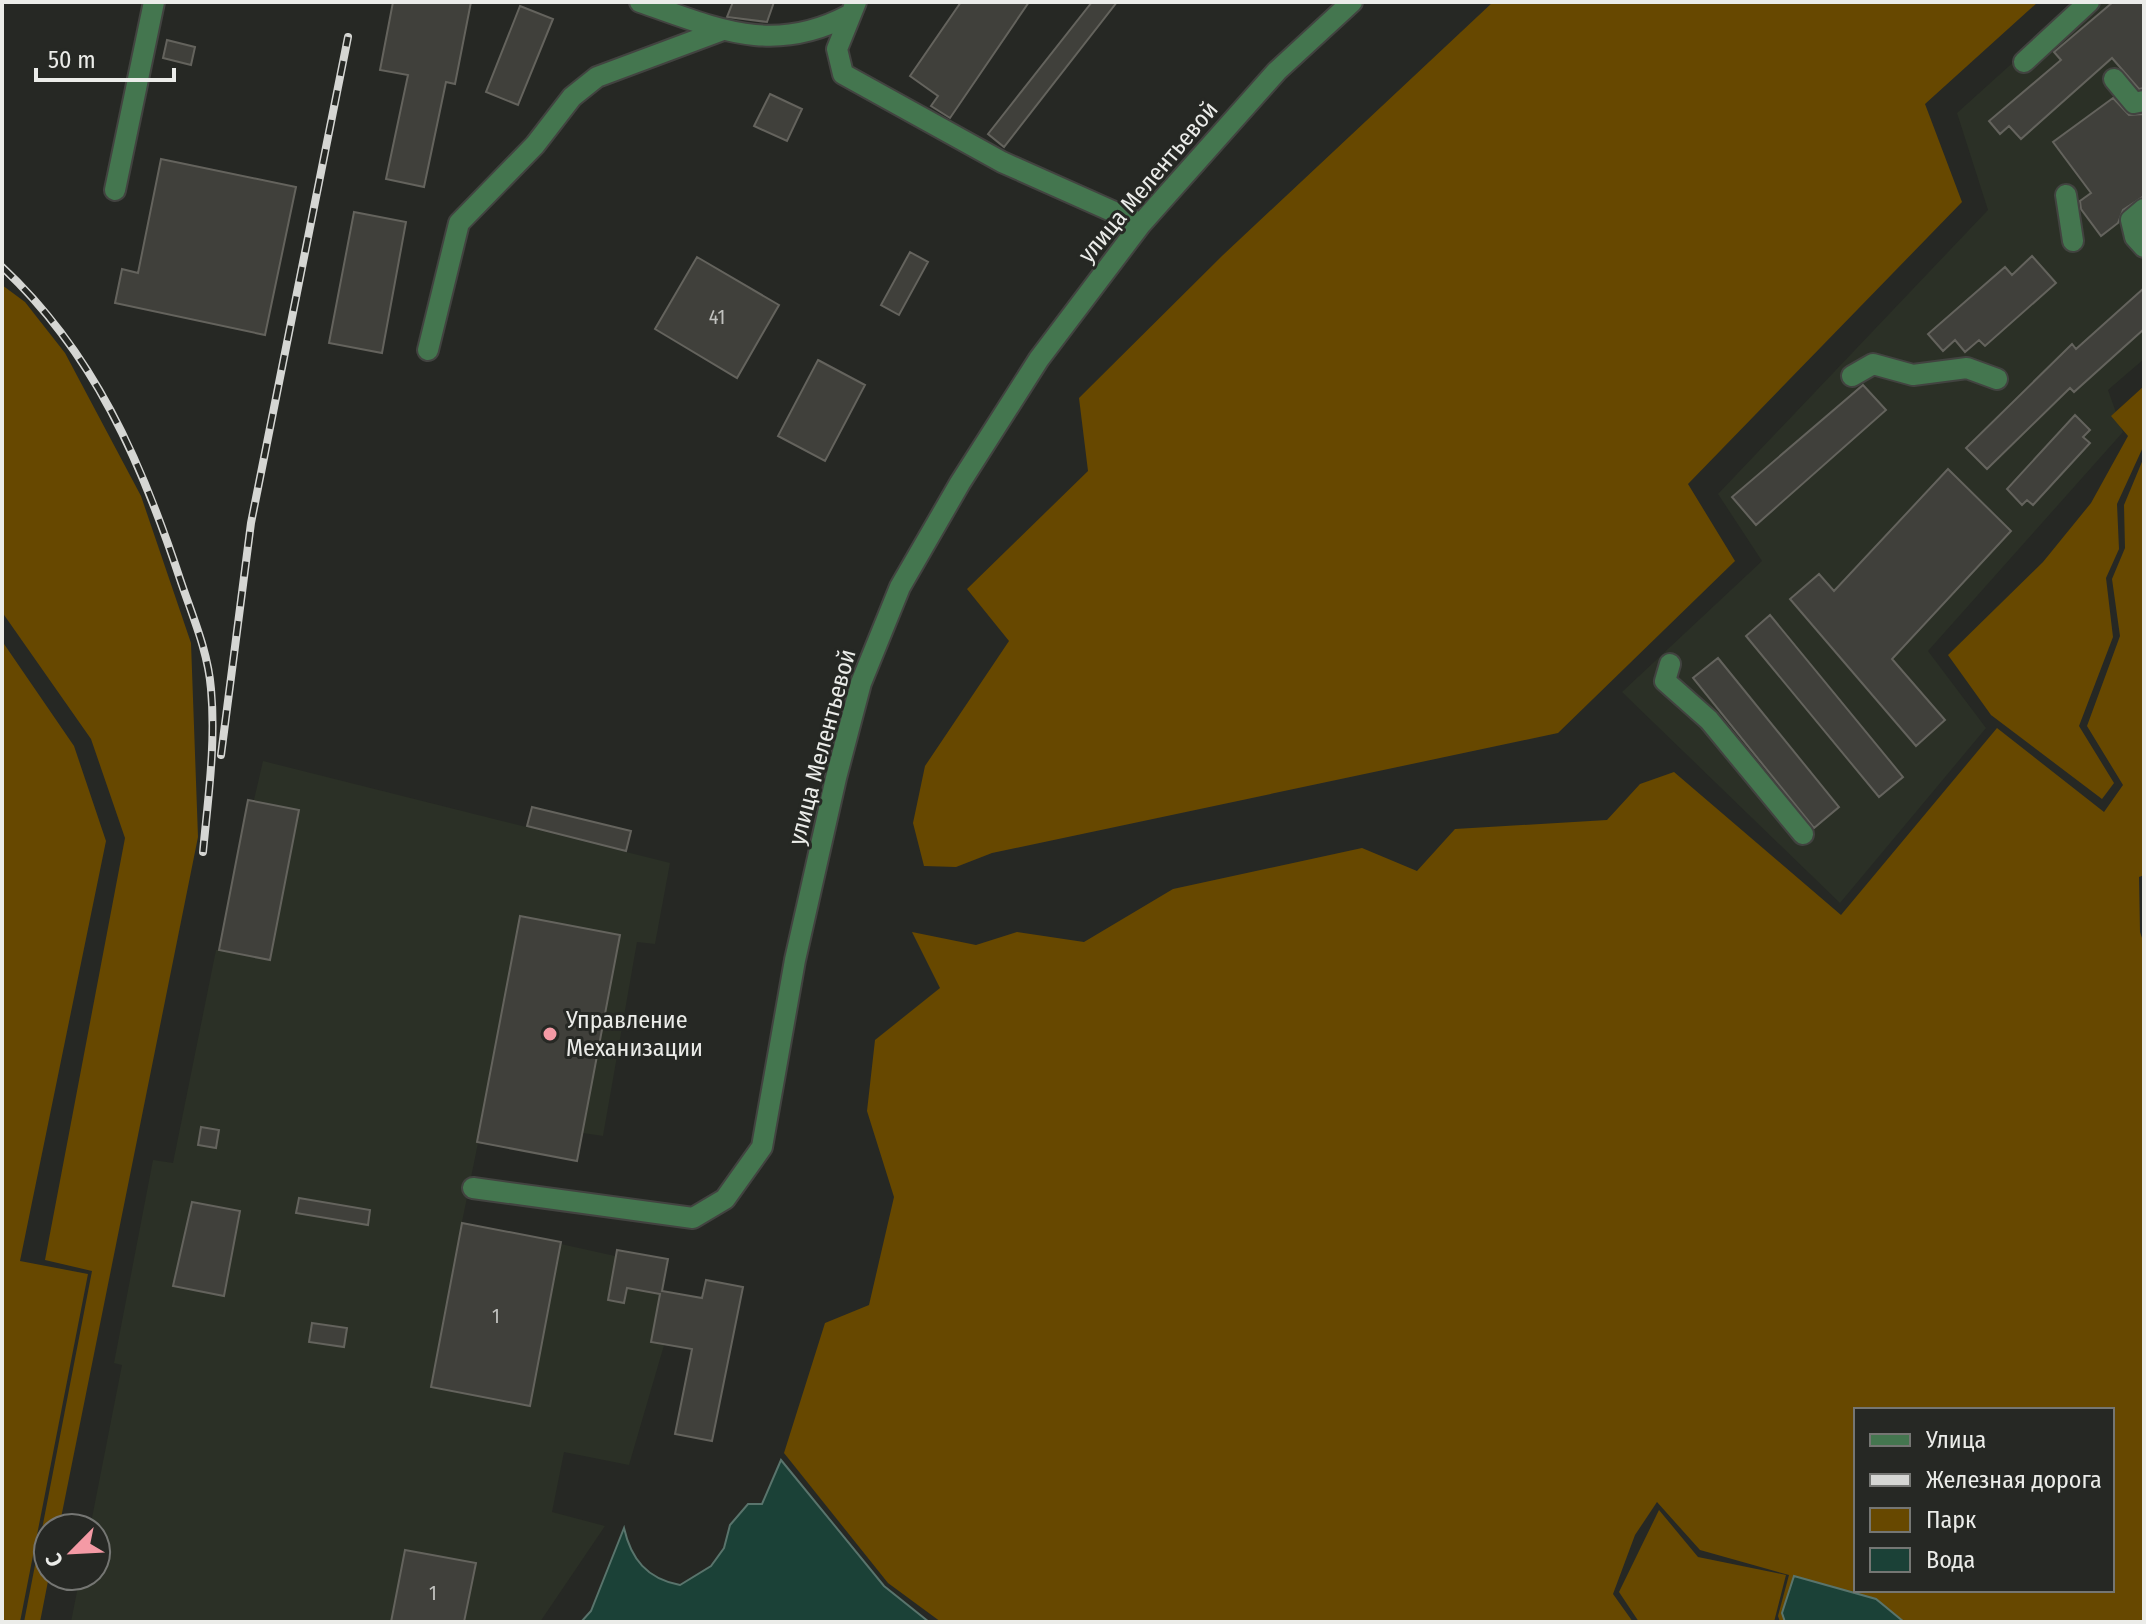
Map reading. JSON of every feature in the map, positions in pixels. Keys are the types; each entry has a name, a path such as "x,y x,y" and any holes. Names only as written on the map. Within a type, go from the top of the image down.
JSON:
{"street":[{"path":"115,190 154,2"},
{"path":"640,2 723,30 781,38 824,28 853,8"},
{"name":"улица Мелентьевой","path":"473,1188 693,1218 725,1199 762,1147 795,960 836,778 861,683 900,587 960,483 1039,359 1141,224 1277,71 1352,2"},
{"path":"2024,62 2089,2"},
{"path":"853,8 837,49 843,74 1002,162 1141,224"},
{"path":"428,350 459,223 535,145 572,97 597,77 723,30"},
{"path":"2114,79 2134,103 2144,101"},
{"path":"2066,195 2073,241"},
{"path":"2144,209 2131,220 2135,237 2144,247"},
{"path":"1852,376 1873,364 1913,375 1967,368 1997,379"},
{"path":"1670,664 1665,681 1709,720 1803,834"}],"shaded area":[{"path":"2080,2 2144,2 2144,359 2108,390 2123,432 1928,651 1986,728 1840,903 1622,692 1762,561 1718,494 1988,210 1957,113"},
{"name":"Управление Механизации","path":"263,761 670,863 655,944 637,942 603,1136 583,1133 577,1161 478,1143 462,1222 615,1256 617,1250 668,1259 662,1291 679,1294 629,1465 564,1452 552,1512 605,1526 540,1622 71,1622 77,1592 112,1592 112,1512 93,1512 122,1365 114,1363 153,1160 173,1163 216,950 219,950"}],"green space":[{"path":"1493,2 2038,2 1925,104 1962,202 1688,484 1735,561 1558,733 992,853 956,867 924,866 913,823 925,766 1009,641 967,589 1088,471 1079,398 1223,255"},
{"path":"2,285 25,302 65,353 141,496 191,643 198,837 62,1512 45,1512 92,1271 45,1260 125,838 91,739 2,612"},
{"path":"2144,386 2144,445 2117,504 2119,549 2106,578 2113,637 2079,726 2114,783 2102,799 1991,715 1948,655 2043,562 2091,503 2128,436 2111,416"},
{"path":"2144,457 2144,875 2139,877 2140,932 2144,944 2144,1622 1904,1622 1876,1599 1782,1613 1785,1622 1780,1622 1778,1616 1789,1575 1700,1550 1657,1502 1635,1535 1613,1594 1633,1622 941,1622 888,1583 784,1453 825,1323 869,1305 894,1197 867,1111 875,1040 940,988 912,932 976,945 1017,932 1084,942 1173,889 1362,848 1417,871 1455,829 1607,820 1640,784 1674,772 1841,915 1997,728 2104,812 2123,785 2087,726 2120,636 2112,579 2125,548 2124,505"},
{"path":"2,641 74,746 106,841 20,1261 88,1274 41,1512 32,1512 32,1561 20,1622 2,1622"},
{"path":"1659,1510 1698,1557 1786,1575 1774,1622 1639,1622 1619,1592"},
{"path":"32,1581 32,1592 46,1592 40,1622 24,1622"}],"water":[{"path":"781,1460 884,1586 929,1622 581,1622 591,1611 624,1528 631,1549 642,1566 658,1578 680,1585 711,1566 724,1548 730,1525 748,1504 762,1504"},
{"path":"1794,1576 1876,1599 1904,1622 1785,1622 1782,1613"}],"building":[{"path":"393,2 471,2 455,84 446,82 424,187 386,179 408,75 380,70"},
{"path":"733,2 774,2 767,22 727,17"},
{"path":"961,2 1029,2 950,118 931,106 938,96 910,76"},
{"path":"1092,2 1117,2 1004,147 988,134"},
{"path":"2113,2 2144,2 2144,88 2139,89 2112,58 2021,139 2009,126 2000,134 1989,121 2061,60 2054,52"},
{"path":"520,6 553,19 518,105 486,92"},
{"path":"167,40 195,47 191,65 163,58"},
{"path":"770,94 802,109 787,141 754,126"},
{"path":"2113,98 2129,115 2144,114 2144,196 2123,210 2118,223 2101,236 2081,209 2080,201 2091,193 2053,142"},
{"path":"161,159 296,187 265,335 115,303 122,269 138,273"},
{"path":"354,212 406,222 382,353 329,343"},
{"path":"910,252 928,262 899,315 881,305"},
{"path":"2032,256 2056,283 1985,346 1979,340 1965,352 1955,340 1943,351 1928,334 2005,267 2012,275"},
{"path":"697,257 779,305 737,378 655,329"},
{"path":"2144,288 2144,329 2074,392 2070,388 1987,469 1966,448 2072,344 2076,349"},
{"path":"818,360 865,385 825,461 778,436"},
{"path":"1863,385 1886,410 1756,525 1732,497"},
{"path":"2075,415 2090,430 2083,437 2090,443 2033,505 2027,500 2022,505 2007,489"},
{"path":"1948,469 2011,531 1892,659 1945,720 1916,746 1790,599 1819,574 1834,591"},
{"path":"1770,615 1903,777 1879,797 1746,636"},
{"path":"1718,658 1839,807 1814,828 1693,678"},
{"path":"248,800 299,810 270,960 219,950"},
{"path":"532,807 631,831 626,851 527,826"},
{"name":"Управление Механизации","path":"520,916 620,935 577,1161 477,1142"},
{"path":"201,1127 219,1130 216,1148 198,1145"},
{"path":"299,1198 370,1210 368,1225 296,1213"},
{"path":"192,1202 240,1211 224,1296 173,1286"},
{"path":"462,1223 561,1242 530,1406 431,1387"},
{"path":"617,1250 668,1259 662,1291 702,1298 706,1280 743,1287 712,1441 675,1434 692,1349 651,1342 660,1294 627,1288 624,1303 608,1300"},
{"path":"312,1323 347,1328 344,1347 309,1342"},
{"path":"405,1550 476,1563 464,1622 391,1622"}],"railway":[{"path":"221,755 251,523 348,37"},
{"path":"2,267 63,335 88,372 131,451 165,535 207,661 211,689 211,771 203,852"}],"place":[{"name":"Управление Механизации","path":"550,1034"}]}
